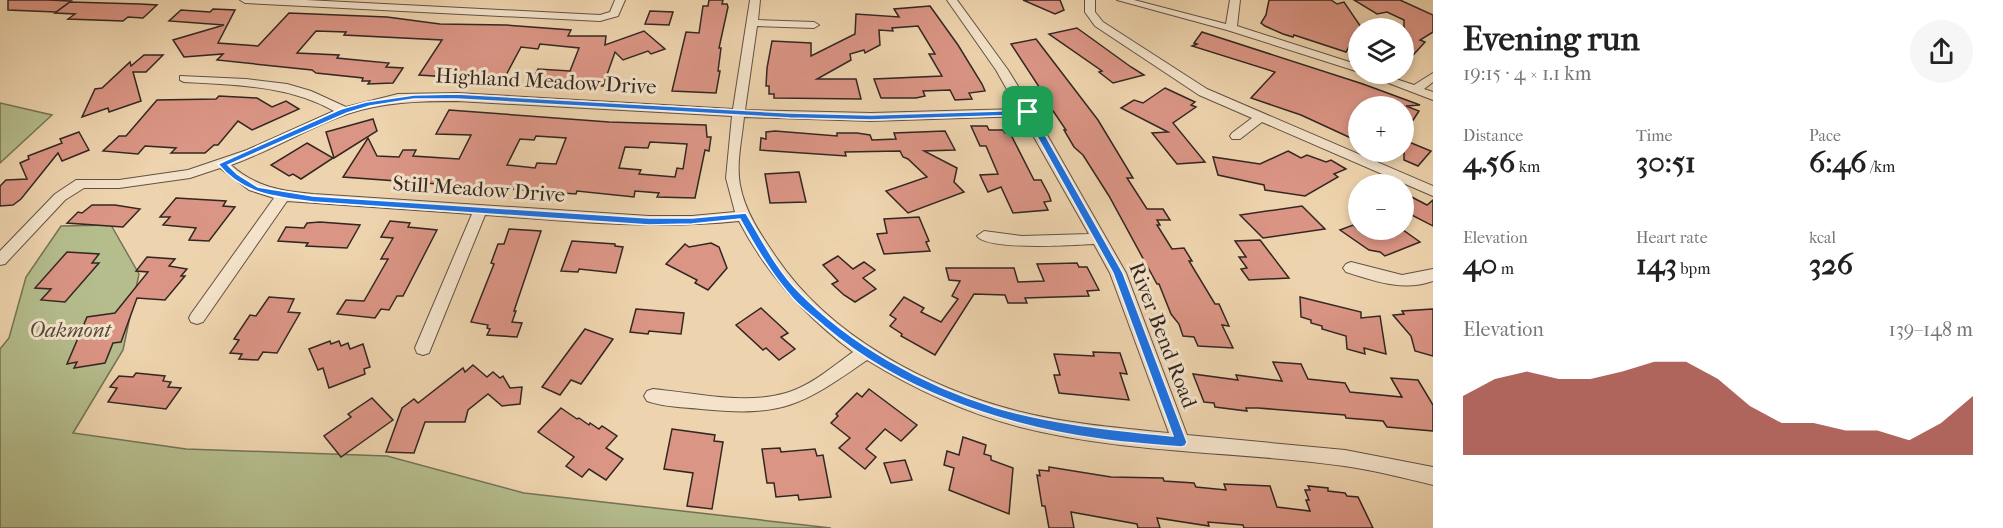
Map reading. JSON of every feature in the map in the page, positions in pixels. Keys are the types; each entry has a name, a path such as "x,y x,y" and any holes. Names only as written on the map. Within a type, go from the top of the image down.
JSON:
{"street":[{"path":"245,0 605,17 616,12 620,0"},
{"path":"755,0 738,112 733,185 743,216 766,256 795,295 854,344 938,390 993,412 1098,434 1345,458 1433,476"},
{"name":"River Bend Road","path":"952,0 1002,70 1028,112 1118,273 1181,442"},
{"path":"1090,0 1090,12 1099,24 1193,87 1433,191"},
{"path":"1122,0 1231,28 1348,65"},
{"path":"1231,28 1234,0"},
{"path":"753,23 814,25"},
{"path":"1415,90 1433,76"},
{"path":"184,78 267,85 305,91 344,111"},
{"path":"1398,84 1433,96"},
{"name":"Highland Meadow Drive","path":"0,260 60,197 81,183 119,184 158,180 223,164 344,111 398,98 457,97 871,117 1028,112"},
{"path":"1236,136 1261,117"},
{"name":"Still Meadow Drive","path":"223,164 234,176 255,189 283,196 649,221 692,221 743,216"},
{"path":"197,318 283,196"},
{"path":"423,348 480,210"},
{"path":"984,236 993,239 1022,241 1099,239"},
{"path":"1351,268 1402,282 1418,282 1433,274"},
{"path":"653,396 752,403 785,400 799,395 866,352"}],"green space":[{"path":"0,103 52,115 0,163"},
{"name":"Oakmont","path":"111,225 139,274 123,350 73,433 186,449 387,456 524,493 831,528 0,528 0,349 9,338 26,277 61,226"}],"building":[{"path":"8,0 71,1 56,12 8,10"},
{"path":"709,0 723,0 722,4 727,4 728,7 719,48 721,48 718,71 720,71 716,93 672,91 686,32 699,33 703,6 708,6"},
{"path":"1023,0 1060,0 1064,10 1055,14"},
{"path":"1269,0 1331,0 1337,4 1344,2 1355,18 1348,18 1348,49 1346,52 1294,35 1293,37 1283,34 1265,26 1261,23 1266,15"},
{"path":"1354,0 1400,0 1433,15 1433,32 1420,40 1425,42 1414,54 1414,18 1400,18 1387,12 1377,14"},
{"path":"70,2 157,5 143,18 128,17 123,21 68,19 75,14 55,13"},
{"path":"930,6 982,84 985,91 969,93 972,99 955,100 950,90 923,91 925,96 916,98 881,98 874,79 942,76 929,54 935,54 918,26 892,28 893,31 879,30 880,45 865,53 864,50 850,54 851,60 817,79 856,79 861,99 774,98 774,94 769,94 769,86 766,86 767,68 772,41 811,43 811,56 855,34 856,14 899,17 894,9"},
{"path":"213,9 235,10 218,43 258,46 289,13 387,17 440,24 506,25 571,30 568,36 606,36 605,45 644,31 665,49 651,54 648,51 623,60 615,52 603,86 532,82 538,69 570,71 579,48 540,44 538,49 521,47 504,79 496,80 419,75 442,40 344,35 346,32 316,31 297,53 339,55 337,58 389,63 386,67 403,68 393,83 368,84 370,81 362,81 363,78 217,60 223,54 184,57 173,40 224,25 169,21 181,10 210,12"},
{"path":"650,11 673,12 669,25 645,24"},
{"path":"1077,28 1144,75 1113,83 1099,72 1102,71 1049,34"},
{"path":"1202,32 1348,79 1348,84 1363,84 1396,96 1348,96 1348,137 1301,115 1251,98 1275,72 1192,46 1197,44 1194,43"},
{"path":"1036,39 1098,120 1133,178 1127,178 1147,209 1163,209 1170,220 1157,220 1160,225 1157,225 1172,249 1184,248 1192,261 1189,261 1215,304 1219,304 1229,326 1222,325 1233,348 1198,346 1194,337 1183,336 1159,284 1109,196 1083,155 1074,147 1064,130 1066,130 1047,102 1049,102 1011,44"},
{"path":"144,55 163,55 146,72 133,72 141,101 109,112 108,108 82,117 95,89 102,88 130,62 131,66"},
{"path":"1165,88 1195,102 1191,105 1196,107 1173,123 1205,162 1177,164 1152,133 1168,132 1121,108 1134,100 1143,103"},
{"path":"219,96 257,98 272,107 286,101 299,109 252,130 238,121 218,145 214,145 205,153 171,153 176,148 145,146 138,154 103,151 119,136 126,136 157,100 216,99"},
{"path":"1414,109 1419,111 1414,119"},
{"path":"449,110 609,122 706,125 707,137 711,137 709,151 705,150 695,198 657,197 659,193 635,191 634,197 577,191 576,194 343,177 368,138 377,156 399,157 403,150 416,150 413,156 459,159 471,135 436,134","holes":["536,136 566,138 556,164 537,163 535,168 507,165 520,139 534,140","650,142 687,144 683,169 677,168 675,177 639,174 641,170 619,168 625,147 648,148"]},
{"path":"373,119 377,131 334,158 326,132"},
{"path":"971,126 987,126 989,130 1003,130 1005,133 1010,133 1034,180 1041,180 1049,195 1051,201 1044,202 1048,210 1013,213 1001,187 988,192 980,175 998,174 986,146 980,146"},
{"path":"945,131 955,150 924,151 957,168 954,182 964,192 908,213 886,191 927,177 903,157 900,151 845,152 846,156 760,150 761,138 766,139 766,132 837,136 837,133 857,133 870,135 872,140 896,139 894,133"},
{"path":"79,132 89,150 62,161 58,153 21,199 13,205 0,206 0,186 6,180 27,179 20,163 29,159 28,156 62,143 60,139"},
{"path":"307,143 333,158 301,179 293,174 289,176 271,165"},
{"path":"1414,144 1431,151 1418,166 1409,162 1414,162"},
{"path":"1288,151 1301,158 1307,155 1326,162 1331,160 1346,169 1334,174 1338,177 1305,196 1265,190 1264,185 1218,175 1213,157 1260,164"},
{"path":"799,172 806,202 770,203 765,174"},
{"path":"176,198 226,201 223,206 235,207 209,241 189,240 196,228 163,225 170,217 160,217"},
{"path":"1414,198 1427,205 1433,200 1433,226 1414,216"},
{"path":"92,205 115,205 140,209 123,227 67,223 78,212 82,213"},
{"path":"1302,206 1325,229 1263,238 1240,215"},
{"path":"919,217 929,241 926,242 930,251 884,254 877,234 887,233 884,219"},
{"path":"390,221 410,223 408,227 437,230 403,296 397,296 389,310 381,309 375,318 337,314 346,300 364,301 388,259 381,259 393,238 381,237"},
{"path":"307,223 360,225 347,248 306,246 308,243 278,241 286,227 304,228"},
{"path":"1348,227 1348,236 1340,230"},
{"path":"509,229 541,231 514,311 516,311 512,322 522,323 517,337 487,335 490,329 487,328 488,325 471,322 494,264 491,263 498,244 504,244"},
{"path":"1414,238 1420,242 1385,256 1380,252 1369,250 1354,240 1414,240"},
{"path":"1260,240 1289,278 1249,280 1241,269 1247,268 1239,257 1246,257 1235,241"},
{"path":"572,241 615,244 615,246 623,247 616,273 579,269 578,272 561,271"},
{"path":"711,243 719,247 727,268 708,290 695,283 697,280 666,264 685,244 689,247"},
{"path":"67,252 99,254 92,263 99,263 65,302 41,300 51,289 35,288"},
{"path":"838,256 853,269 864,262 875,270 863,278 876,289 855,302 844,295 832,284 838,281 823,265"},
{"path":"147,257 175,259 169,266 187,269 181,276 185,276 165,300 137,298 121,342 113,343 105,363 74,368 77,362 67,364 87,317 115,313 148,272 136,271"},
{"path":"1077,263 1079,267 1087,267 1099,290 1087,291 1089,296 1025,298 1027,303 1008,303 1005,295 974,294 935,355 901,336 902,334 890,326 896,319 890,315 904,297 924,308 921,312 941,322 958,299 952,296 960,281 949,280 946,268 1014,268 1018,282 1044,281 1037,264"},
{"path":"269,297 294,299 288,312 300,313 277,353 263,352 258,360 239,359 242,354 230,353 239,340 234,339 250,315 256,316"},
{"path":"1300,297 1361,312 1361,318 1380,316 1386,354 1364,348 1365,354 1347,349 1346,336 1322,329 1322,326 1301,317"},
{"path":"761,308 788,333 781,337 795,349 779,360 766,348 763,350 736,325"},
{"path":"636,309 684,313 681,334 630,332"},
{"path":"1433,309 1433,356 1415,351 1411,336 1393,315 1404,314 1402,311"},
{"path":"585,329 613,339 581,384 571,380 560,395 542,387"},
{"path":"330,341 331,344 339,341 341,346 348,343 350,349 363,344 370,367 364,369 365,374 329,388 323,368 318,370 309,349"},
{"path":"1093,352 1120,353 1127,374 1120,373 1129,400 1059,393 1054,375 1060,375 1054,354 1094,356"},
{"path":"1273,362 1301,364 1308,379 1345,383 1350,392 1402,397 1391,378 1418,380 1433,405 1433,431 1387,427 1383,421 1346,418 1345,415 1258,408 1246,408 1247,411 1215,407 1214,403 1204,402 1193,374 1238,380 1236,375 1282,381"},
{"path":"473,365 487,377 493,372 500,378 503,376 510,388 522,387 520,404 502,406 488,394 468,410 465,422 425,422 414,453 386,452 402,408 414,399 418,403 463,368 465,372"},
{"path":"136,373 165,376 163,381 171,382 168,387 181,388 166,409 108,402 117,388 110,387 119,376 133,377"},
{"path":"869,389 917,425 901,441 885,429 866,449 876,457 865,469 839,448 850,438 831,423 838,416 836,414 857,393 862,397"},
{"path":"372,398 393,420 341,457 324,436 351,417 348,414"},
{"path":"561,408 589,425 590,423 599,429 602,426 617,436 606,448 623,459 606,480 589,469 582,477 566,466 574,457 538,432"},
{"path":"672,429 715,435 714,441 723,442 712,509 687,506 693,473 664,469"},
{"path":"963,437 986,445 984,454 991,456 991,460 1013,468 1009,514 949,490 954,468 944,465 947,451 959,455"},
{"path":"780,448 781,452 815,449 817,456 823,455 831,497 799,500 798,495 776,497 774,483 767,483 762,449"},
{"path":"905,460 912,480 891,483 884,463"},
{"path":"1049,467 1111,477 1163,478 1164,481 1194,483 1196,487 1226,490 1224,484 1270,486 1277,507 1310,511 1305,490 1310,490 1308,486 1328,488 1328,491 1358,497 1373,528 1244,528 1243,525 1208,522 1209,526 1157,518 1160,528 1138,528 1137,524 1071,512 1074,528 1049,528 1045,506 1042,506 1037,475 1040,476 1039,470 1049,471"}],"route":[{"path":"457,97 790,116 871,117 1028,112 1118,273 1181,442 1098,434 993,412 903,373 854,344 795,295 766,256 743,216 692,221 649,221 283,196 255,189 234,176 223,164 344,111 398,98 457,97"}]}
